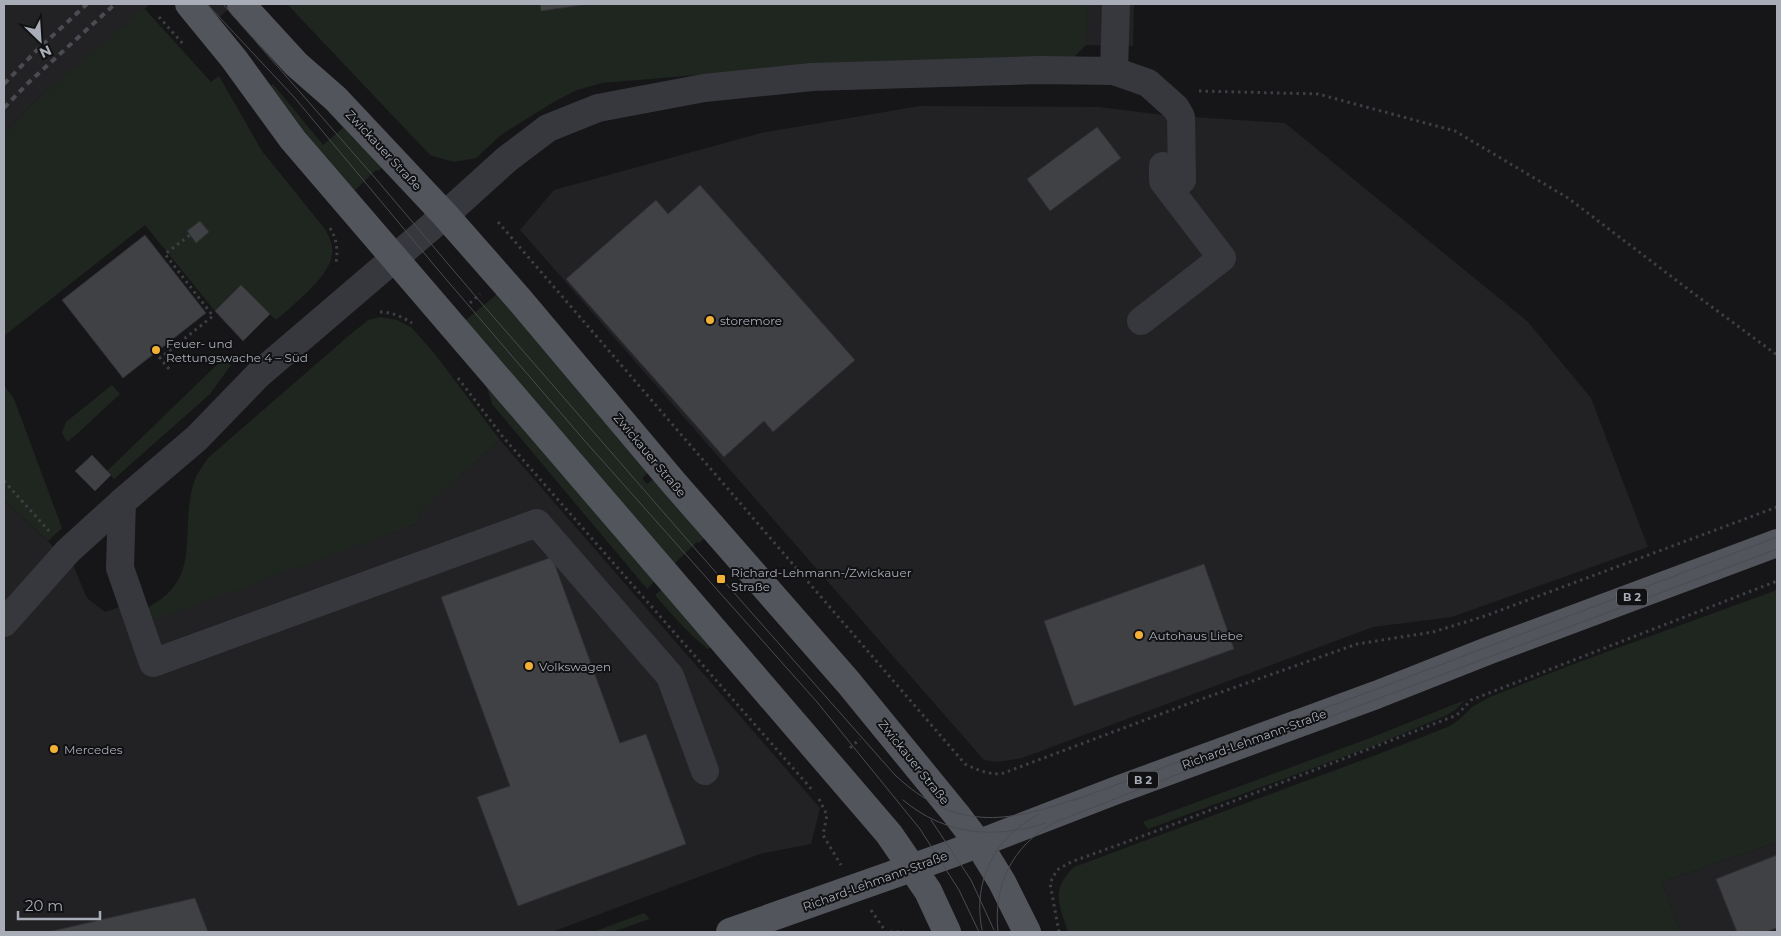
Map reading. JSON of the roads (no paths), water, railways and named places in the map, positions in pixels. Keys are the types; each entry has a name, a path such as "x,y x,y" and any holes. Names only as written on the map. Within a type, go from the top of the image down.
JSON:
{"main road":[{"path":"189,4 257,90 293,140 393,259 869,810 928,891 947,932"},
{"name":"Zwickauer Straße","path":"241,4 296,64 336,99 446,215 673,482 848,682 978,843 1002,882 1027,932"},
{"name":"Richard-Lehmann-Straße","path":"730,932 913,868 1776,544"}],"street":[{"path":"1114,70 1116,4"},
{"path":"4,623 60,560 122,502 197,438 259,374 446,215 507,159 548,128 598,108 704,88 812,76 1020,70 1114,70 1148,83 1162,94 1182,116 1182,180"},
{"path":"1141,321 1222,258 1163,181 1162,94"},
{"path":"122,502 120,568 153,663 537,523 670,676 706,771"}],"tram line":[{"path":"207,4 294,97 439,271 584,440 817,702 920,829 959,890 979,932"},
{"path":"223,4 698,552 895,775 917,793 939,806 960,814 982,817 1004,817 1027,813 1078,798"},
{"path":"1072,801 1374,690 1777,537"},
{"path":"998,932 997,915 999,899 1002,883 1008,869 1026,844 1053,823 1217,759 1777,549"},
{"path":"903,800 919,812 936,821 971,831 1008,831 1046,823"},
{"path":"982,930 980,894 990,862 1010,835 1039,814"},
{"path":"931,820 971,880 994,930"}],"railway":[{"path":"4,84 35,52 87,4"},
{"path":"4,108 28,83 115,4"}],"place":[{"name":"storemore","path":"710,320"},
{"name":"Feuer- und Rettungswache 4 – Süd","path":"156,350"},
{"name":"Richard-Lehmann-/Zwickauer Straße","path":"721,579"},
{"name":"Autohaus Liebe","path":"1139,635"},
{"name":"Volkswagen","path":"529,666"},
{"name":"Mercedes","path":"54,749"}]}
